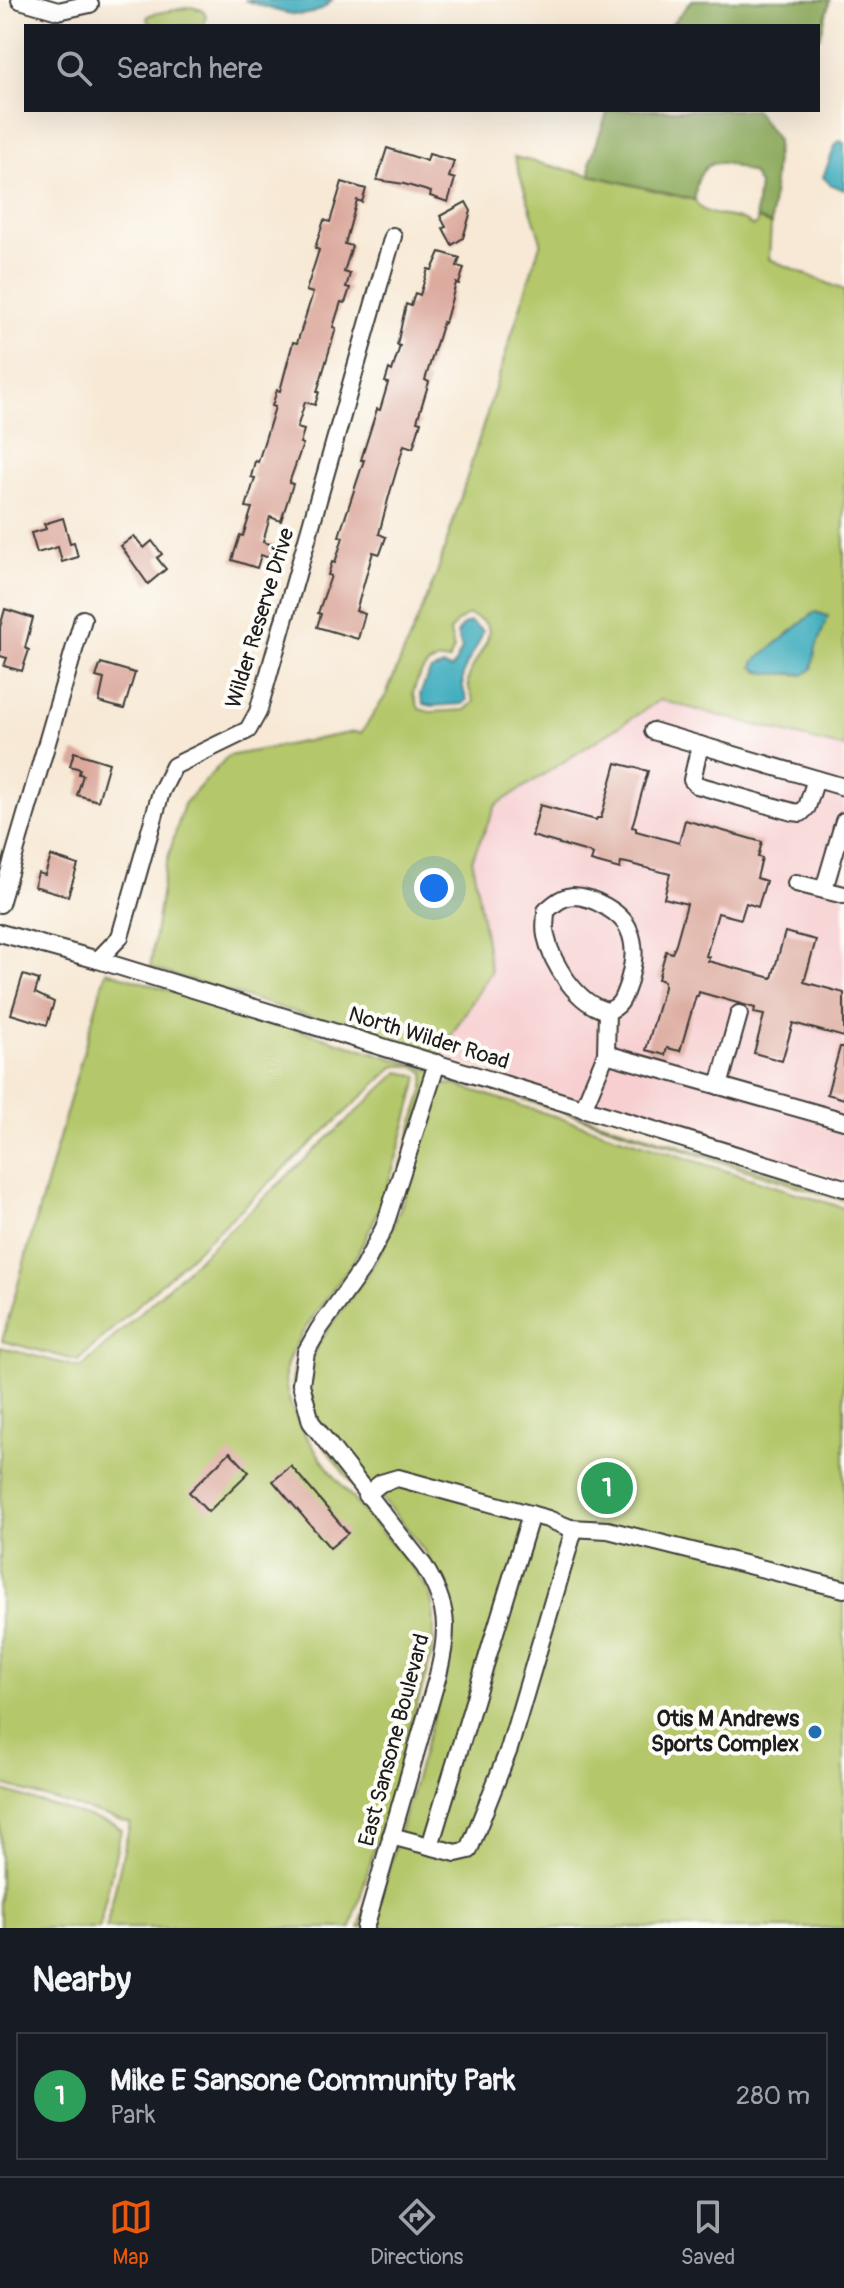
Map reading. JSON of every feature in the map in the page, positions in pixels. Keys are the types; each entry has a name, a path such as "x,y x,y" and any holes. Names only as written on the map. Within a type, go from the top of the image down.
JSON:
{"street":[{"path":"20,0 58,11 90,4"},
{"name":"Wilder Reserve Drive","path":"98,960 120,937 161,792 174,766 248,730 258,712 393,236"},
{"path":"0,904 83,619"},
{"path":"653,731 844,787"},
{"path":"700,745 692,780 711,789 801,813 807,807 816,779"},
{"path":"824,889 844,821"},
{"path":"796,883 844,895"},
{"path":"574,896 597,902 628,926 634,965 622,1001 615,1009 607,1011 597,1009 577,993 552,957 545,933 546,911 559,900 574,896"},
{"name":"North Wilder Road","path":"0,933 98,960 844,1188"},
{"path":"583,1109 606,1054 607,1011"},
{"path":"719,1086 739,1014"},
{"path":"606,1054 844,1121"},
{"name":"East Sansone Boulevard","path":"365,1928 441,1664 446,1622 439,1591 424,1566 311,1422 302,1397 303,1362 319,1329 356,1279 384,1228 437,1063"},
{"path":"366,1495 381,1483 398,1478 531,1514 570,1528 608,1530 844,1589"},
{"path":"430,1846 531,1514"},
{"path":"391,1836 456,1853 469,1850 509,1749 569,1548 573,1533 570,1528"}],"shaded area":[{"path":"660,700 844,748 844,1180 438,1056 491,972 472,859 496,805"}],"green space":[{"path":"692,0 830,0 820,38 820,24 672,24"},
{"path":"191,7 202,10 206,15 204,24 150,24 147,20 152,14"},
{"path":"607,112 756,112 777,140 771,225 757,218 759,185 752,173 729,164 714,164 704,170 696,187 695,200 591,175 590,162"},
{"path":"514,157 695,200 705,211 745,221 752,226 757,224 757,218 771,225 769,259 844,290 844,748 660,700 496,805 472,859 491,972 438,1056 150,968 165,868 184,804 228,756 361,733 386,695 436,576 541,241","holes":["815,612 827,616 804,675 758,672 755,661","468,615 481,620 488,627 489,635 470,673 468,685 474,702 465,710 430,712 419,709 413,693 421,674 435,661 449,661 454,649 450,632 457,622"]},
{"path":"106,971 844,1196 844,1201 455,1078 440,1079 429,1089 384,1223 359,1273 313,1339 300,1374 301,1397 312,1422 422,1560 439,1594 443,1614 444,1642 439,1672 363,1928 359,1928 440,1652 442,1622 437,1595 423,1570 377,1517 308,1425 296,1400 292,1379 304,1343 360,1264 378,1230 403,1158 423,1091 425,1073 410,1067 394,1067 78,1361 2,1341"},
{"path":"399,1072 419,1076 377,1215 355,1258 302,1333 287,1364 285,1377 288,1397 309,1440 340,1484 416,1573 430,1596 433,1609 433,1650 351,1928 106,1928 130,1823 0,1784 0,1347 81,1368"},
{"path":"453,1084 844,1208 844,1928 371,1928 446,1674 452,1621 438,1573 413,1536 319,1421 308,1398 307,1378 317,1346 369,1271 392,1229 407,1190 436,1091 441,1085"},
{"path":"0,1790 115,1825 121,1830 99,1928 0,1928"}],"water":[{"path":"244,0 332,0 323,8 302,15"},
{"path":"840,141 844,143 844,190 823,177"},
{"path":"815,612 828,616 812,669 804,675 770,673 753,667 755,661"},
{"path":"470,622 483,631 464,671 462,680 467,700 463,704 423,704 420,694 430,671 443,666 452,669 462,649 457,634 463,625"}],"building":[{"path":"387,148 427,161 429,154 454,161 449,177 455,179 448,202 430,196 431,192 377,180"},
{"path":"342,182 366,189 362,202 357,200 345,244 352,246 344,272 350,274 346,287 350,288 345,303 341,302 333,327 336,328 315,405 305,402 297,428 304,430 300,443 303,444 289,483 293,484 281,521 270,517 263,542 276,546 272,559 261,555 257,568 232,560 252,508 246,507 255,478 251,477 255,461 258,462 275,407 272,406 277,390 280,391 293,342 297,343 313,293 306,291 319,250 315,248 324,220 330,222"},
{"path":"466,202 471,211 463,238 452,245 440,216"},
{"path":"440,252 460,258 457,266 464,268 459,284 456,283 425,380 429,382 417,421 421,422 413,448 404,445 389,496 379,534 386,537 380,554 373,552 356,611 365,614 358,639 317,627 321,614 318,613 331,576 328,575 332,562 335,563 343,537 339,536 364,460 361,460 377,409 380,410 389,369 392,371 400,346 397,345 406,304 411,306 415,293 420,295 428,269 432,270"},
{"path":"63,518 70,543 74,542 78,557 62,562 58,547 37,553 31,533 46,529 44,524"},
{"path":"134,536 144,548 152,541 162,554 157,558 166,569 148,584 121,546"},
{"path":"5,609 33,618 25,648 29,650 22,671 4,666 7,658 0,656 0,627"},
{"path":"101,663 135,673 124,709 99,702 104,679 96,677"},
{"path":"74,752 109,763 98,801 77,795 83,775 79,774 80,769 70,766"},
{"path":"616,763 648,771 632,827 636,831 679,843 685,820 762,842 757,878 766,881 758,907 746,903 741,919 718,913 706,956 709,957 708,961 772,978 785,932 816,940 804,982 844,993 844,1037 793,1023 782,1061 754,1053 764,1015 754,1013 755,1008 699,992 680,1051 667,1048 665,1055 646,1050 664,987 664,981 658,979 666,951 672,953 675,947 687,904 664,898 670,874 621,862 620,869 591,861 593,855 588,852 532,836 540,805 596,820 601,818"},
{"path":"51,856 78,865 68,896 34,886 38,873 45,875"},
{"path":"23,975 39,980 35,993 54,1002 47,1025 11,1014"},
{"path":"840,1047 844,1047 844,1099 827,1094"},
{"path":"230,1452 249,1472 208,1512 189,1492"},
{"path":"291,1466 348,1533 330,1548 273,1481"}],"place":[{"name":"Mike E Sansone Community Park","path":"607,1488"},
{"name":"Otis M Andrews Sports Complex","path":"815,1732"}]}
